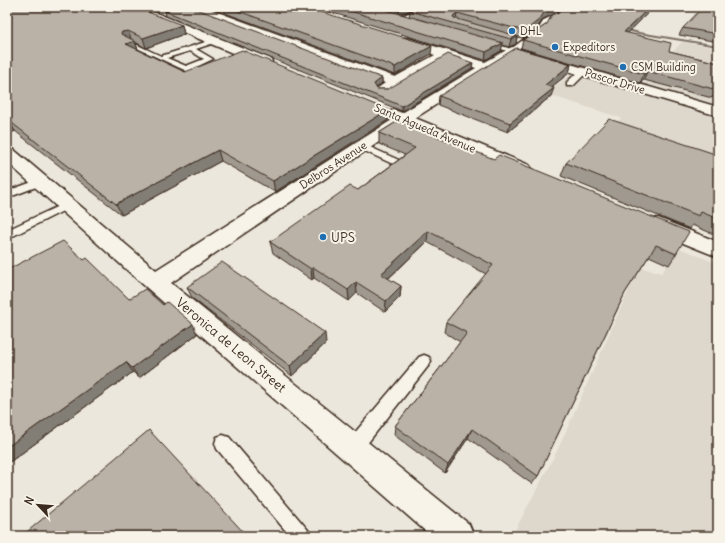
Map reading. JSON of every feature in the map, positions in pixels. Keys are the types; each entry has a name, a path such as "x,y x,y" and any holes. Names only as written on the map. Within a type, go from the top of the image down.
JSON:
{"street":[{"path":"132,7 276,66"},
{"path":"194,7 395,82"},
{"path":"177,25 226,9"},
{"path":"392,37 487,67"},
{"name":"Delbros Avenue","path":"155,282 361,146 487,67 516,44"},
{"name":"Pascor Drive","path":"516,44 583,72 718,112"},
{"path":"376,92 445,54"},
{"name":"Santa Agueda Avenue","path":"382,110 535,174"},
{"name":"Veronica de Leon Street","path":"7,153 155,282 457,536"},
{"path":"645,219 718,250"}],"lane":[{"path":"414,23 395,18 426,7"},
{"path":"482,42 516,44 542,29 546,21 560,14"},
{"path":"161,58 215,41"},
{"path":"129,43 195,73"},
{"path":"186,69 210,59 190,49"},
{"path":"570,84 583,72"},
{"path":"361,146 398,163"},
{"path":"7,195 40,182"},
{"path":"7,235 67,204"},
{"path":"353,448 424,361"},
{"path":"223,443 302,536"}],"shaded area":[{"path":"682,42 718,48 718,106 643,84"},
{"path":"571,74 718,118 718,169 609,131 621,118 546,94"},
{"path":"677,247 718,264 718,536 512,536 558,449 639,267 662,273"}],"building":[{"path":"7,7 135,7 182,25 143,38 128,31 122,32 121,34 135,41 126,44 185,72 242,50 388,110 273,181 218,150 116,204 8,120 7,121 7,20 12,16 7,14"},
{"path":"177,7 191,7 382,78 374,84 377,89 388,89 448,54 473,63 402,106 165,11"},
{"path":"227,7 305,7 432,46 395,67"},
{"path":"337,7 382,7 383,9 503,43 486,52"},
{"path":"418,7 555,7 545,11 540,19 525,31 457,13 453,16 454,18 517,36 511,39 410,11"},
{"path":"566,7 650,7 624,32 671,43 669,51 718,63 717,90 647,71 644,74 523,40 547,24 551,16"},
{"path":"703,7 718,7 718,34 683,28"},
{"path":"516,48 571,64 545,85 554,88 510,123 439,96"},
{"path":"609,119 718,155 718,219 701,212 699,216 566,163"},
{"path":"398,121 494,159 499,155 689,232 676,254 656,245 625,293 538,476 472,429 448,465 395,426 467,333 446,322 493,265 428,231 381,274 401,286 386,301 356,282 348,290 313,267 311,269 270,242 350,186 358,190 415,148 379,133"},
{"path":"63,241 84,260 87,258 129,299 145,289 163,305 167,302 193,324 132,368 126,362 7,447 7,270"},
{"path":"222,262 325,333 290,366 187,287"},
{"path":"149,430 247,536 22,536"}],"waterway":[{"path":"622,28 638,33 718,46"}],"place":[{"name":"DHL","path":"512,31"},
{"name":"Expeditors","path":"555,47"},
{"name":"CSM Building","path":"623,67"},
{"name":"UPS","path":"323,237"}]}
